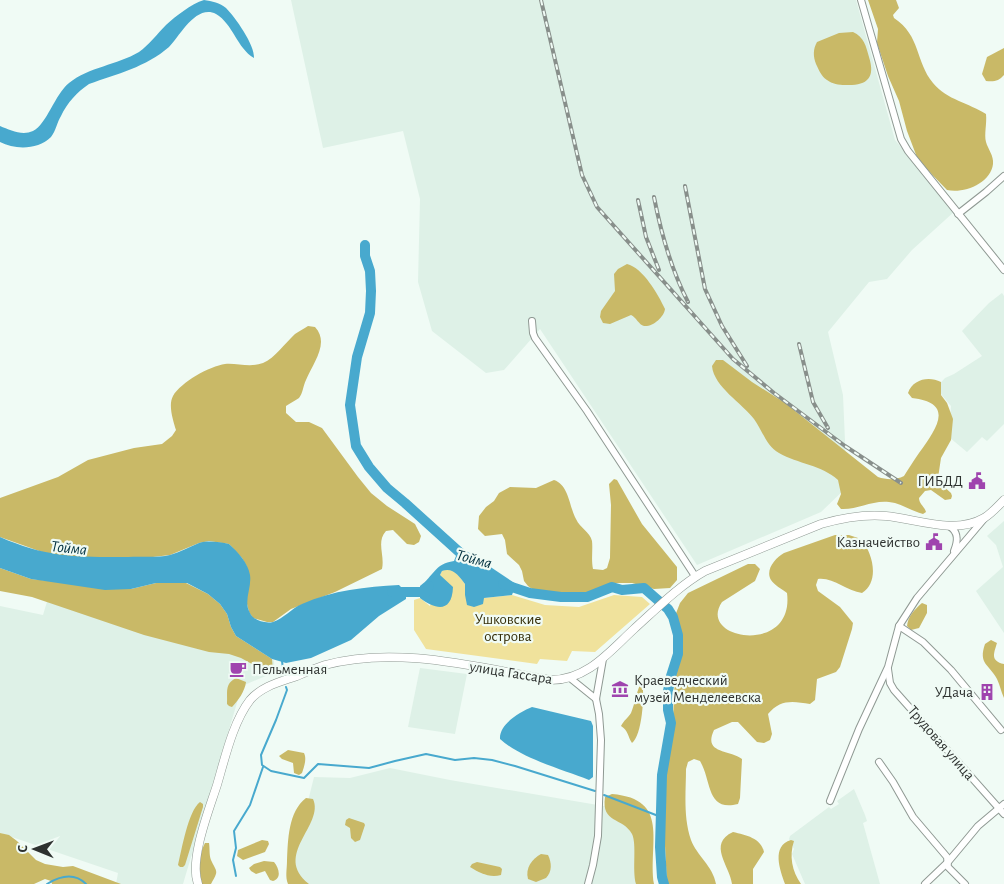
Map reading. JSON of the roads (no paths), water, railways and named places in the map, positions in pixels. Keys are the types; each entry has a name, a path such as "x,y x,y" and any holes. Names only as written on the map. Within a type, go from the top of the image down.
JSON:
{"main road":[{"path":"985,518 1004,500"},
{"name":"улица Гассара","path":"198,884 195,867 198,848 224,762 242,712 251,699 263,689 326,665 395,657 428,659 551,680 570,678 586,671 603,659 695,576 821,524 848,517 885,516 949,526 964,525 985,518"}],"street":[{"path":"861,0 901,140 1004,270"},
{"path":"958,214 1004,176"},
{"path":"532,321 535,338 587,410 695,576"},
{"path":"830,801 888,667 899,626 917,598 985,518"},
{"path":"949,526 956,531 957,535 953,555"},
{"path":"899,626 923,642 951,670 1001,730"},
{"path":"588,884 593,865 598,826 601,740 600,714 596,700 603,659"},
{"name":"Трудовая улица","path":"888,667 890,683 894,690 1002,809"},
{"path":"570,678 596,700"},
{"path":"880,762 913,817 947,857 948,867 964,884"},
{"path":"925,884 948,862 978,826 1002,809"}],"water":[{"path":"204,0 221,5 230,12 248,39 254,58 243,48 222,18 209,12 202,13 189,23 169,47 151,60 89,84 80,91 66,107 53,135 46,141 26,147 6,145 0,142 0,126 20,133 33,131 43,122 59,94 69,83 85,73 139,52 174,18 189,7"},
{"path":"0,537 48,553 93,557 160,556 174,554 203,542 229,544 242,558 249,571 250,580 247,604 250,613 256,619 266,622 277,621 298,606 314,599 350,590 399,585 406,592 406,599 379,616 351,640 311,658 286,663 272,659 236,636 227,614 220,604 208,594 187,583 156,583 131,589 105,590 31,579 0,568"},
{"path":"462,548 516,584 512,595 484,598 483,604 474,607 467,605 465,584 453,571 446,570 442,571 440,575 453,587 450,601 442,607 437,607 420,598 420,586 442,565 454,561 458,551"},
{"path":"532,707 591,721 593,726 593,777 589,780 543,763 519,752 500,739 503,728 511,719"}],"waterway":[{"path":"365,245 365,256 370,271 371,291 370,313 357,357 350,405 356,446 369,467 387,488 467,559"},
{"name":"Тойма","path":"503,584 530,593 561,597 587,597 612,587 622,590 644,588 668,609 673,617 678,635 678,654 668,691 668,710 671,723 662,775 660,847 664,884"},
{"name":"Тойма","path":"392,592 426,592 429,586"},
{"path":"282,661 284,676"},
{"path":"286,687 287,690 276,720 261,755 262,765 271,771 304,778 318,764 369,768 426,754 455,760 474,758 492,760 595,791"},
{"path":"236,876 233,860 236,848 234,831 250,805 263,767"},
{"path":"604,795 661,817"},
{"path":"47,884 67,876 77,878 86,884"}],"railway":[{"path":"541,0 582,175 597,207 733,359 774,393 845,446 901,483"},
{"path":"685,186 705,289 722,326 747,366"},
{"path":"654,197 667,251 676,277 688,302"},
{"path":"638,200 646,237 659,270"},
{"path":"799,344 813,402 828,428"}],"place":[{"name":"ГИБДД","path":"977,481"},
{"name":"Казначейство","path":"934,542"},
{"name":"Пельменная","path":"238,669"},
{"name":"Краеведческий музей Менделеевска","path":"620,689"},
{"name":"УДача","path":"987,692"}],"park label":[{"name":"Ушковские острова","path":"508,628"}]}
